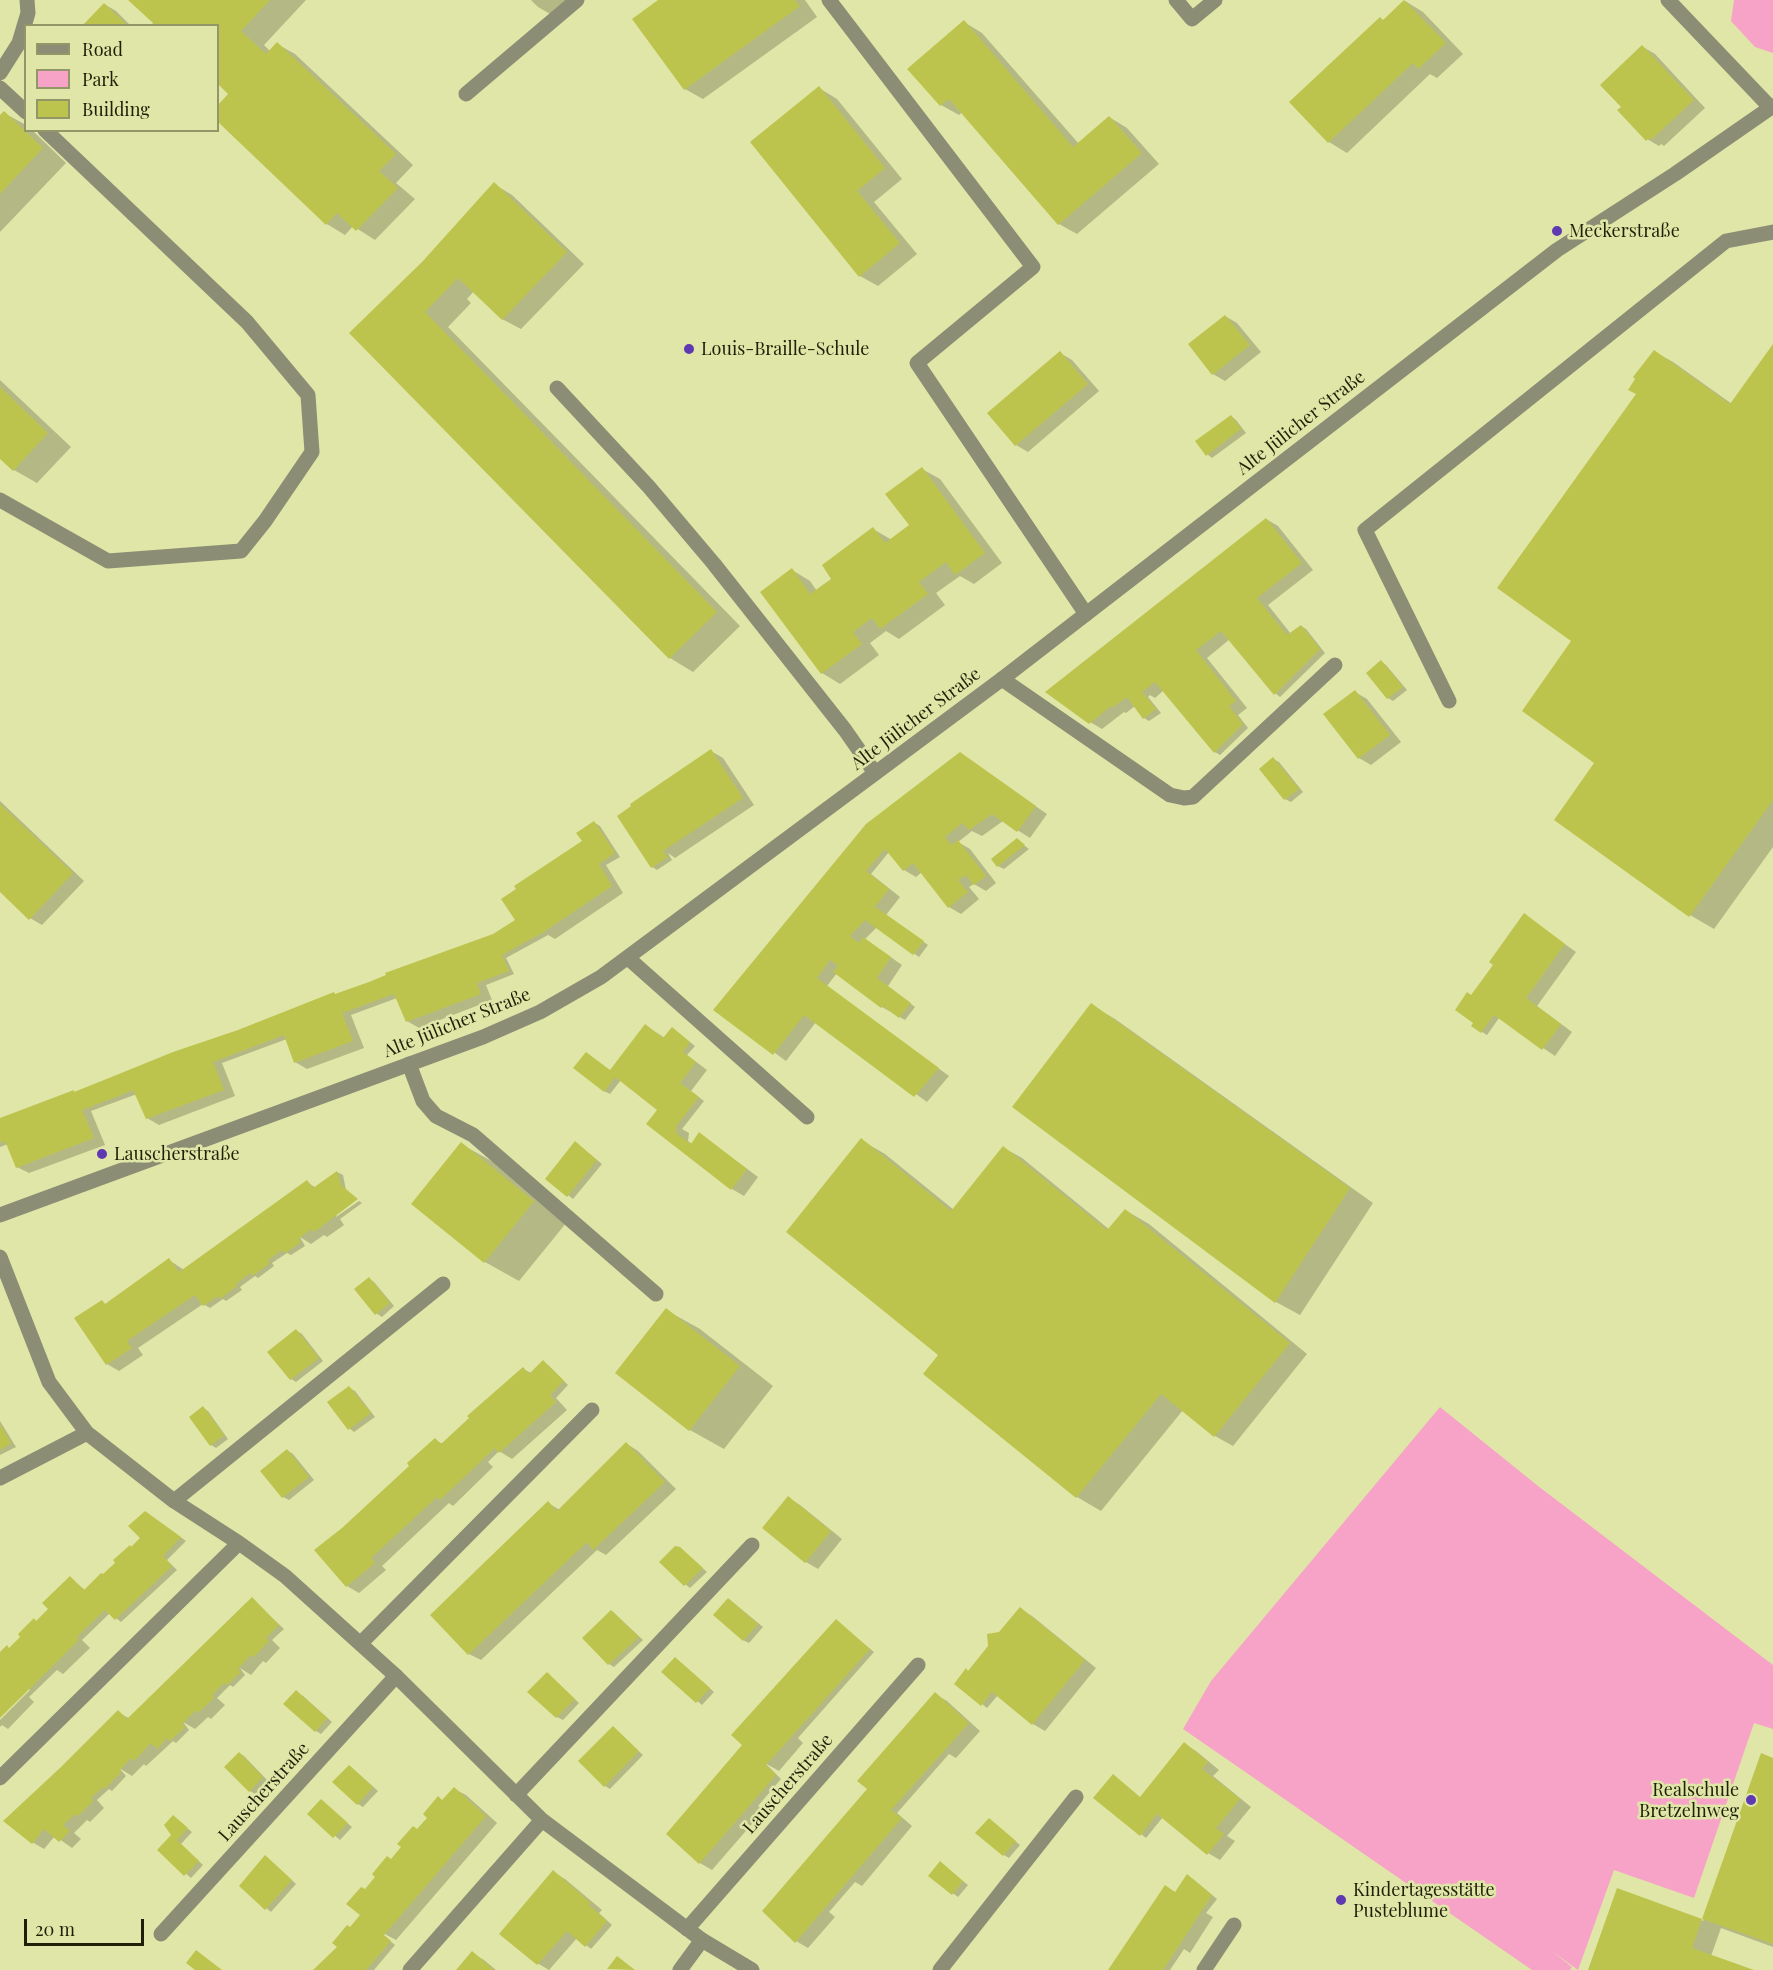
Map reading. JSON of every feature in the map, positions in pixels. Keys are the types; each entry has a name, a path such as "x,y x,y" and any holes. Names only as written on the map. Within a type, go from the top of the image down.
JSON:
{"street":[{"path":"25,24 28,13 27,0"},
{"path":"466,94 577,0"},
{"path":"829,0 1033,267 917,363 1086,614"},
{"path":"1176,0 1192,19 1215,0"},
{"path":"1668,0 1772,107"},
{"path":"0,73 19,43 24,26"},
{"path":"0,88 24,110"},
{"name":"Alte Jülicher Straße","path":"0,1215 483,1037 540,1012 601,977 1002,678 1557,250 1681,170 1772,107"},
{"path":"0,500 108,561 241,551 265,521 312,452 308,394 247,322 47,132"},
{"path":"1449,701 1365,530 1726,241 1773,232"},
{"path":"557,388 649,487 714,564 830,711 875,773"},
{"path":"1002,678 1170,795 1184,798 1194,797 1335,665"},
{"path":"628,958 807,1117"},
{"path":"409,1064 423,1101 436,1116 473,1136 656,1294"},
{"path":"0,1257 49,1382 87,1433 174,1501 285,1576 396,1676 542,1820 702,1940 752,1970"},
{"path":"174,1501 443,1284"},
{"path":"361,1643 592,1410"},
{"path":"0,1478 87,1433"},
{"path":"0,1778 239,1543"},
{"path":"516,1795 752,1545"},
{"name":"Lauscherstraße","path":"687,1929 918,1665"},
{"name":"Lauscherstraße","path":"161,1934 396,1676"},
{"path":"940,1970 1076,1797"},
{"path":"410,1970 542,1820"},
{"path":"1204,1970 1234,1925"},
{"path":"680,1970 702,1940"}],"green space":[{"path":"1734,0 1773,0 1773,53 1755,47 1731,21"},
{"path":"1440,1407 1538,1486 1773,1665 1773,1729 1754,1723 1694,1898 1614,1870 1578,1970 1552,1951 1572,1967 1570,1970 1532,1970 1183,1729 1211,1681"}],"building":[{"path":"128,0 270,0 241,31 266,54 277,42 396,154 379,171 398,188 356,231 337,213 326,225 219,123 219,104 228,94 219,85 219,24 153,23"},
{"path":"658,0 795,0 800,6 684,90 632,19"},
{"path":"1404,0 1446,43 1418,69 1413,63 1328,143 1289,102 1380,17 1383,20"},
{"path":"104,3 126,24 84,24"},
{"path":"964,20 1073,147 1109,116 1142,153 1058,225 949,99 940,106 907,69"},
{"path":"1642,45 1694,100 1651,140 1649,138 1646,141 1617,110 1621,107 1600,85"},
{"path":"819,86 885,168 857,191 900,243 859,277 750,142"},
{"path":"4,111 43,148 0,194 0,115"},
{"path":"494,182 567,252 502,320 458,278 425,312 717,612 669,659 349,333 422,262"},
{"path":"1225,315 1250,345 1212,375 1188,344"},
{"path":"1773,344 1773,800 1689,917 1554,820 1594,763 1522,711 1571,641 1497,588 1636,394 1628,390 1635,379 1633,377 1654,350 1730,404"},
{"path":"1060,351 1088,384 1015,446 987,413"},
{"path":"0,387 48,433 13,471 0,459"},
{"path":"1231,415 1241,429 1206,456 1195,441"},
{"path":"922,467 985,553 955,575 946,562 919,582 928,594 880,629 872,618 853,632 862,644 821,674 760,592 792,568 810,594 831,579 822,565 873,527 885,543 909,525 885,494"},
{"path":"1266,518 1302,563 1257,598 1287,635 1301,625 1320,649 1274,695 1221,631 1196,650 1236,701 1229,706 1243,724 1214,753 1155,682 1142,692 1156,709 1143,719 1127,697 1113,707 1111,706 1089,724 1045,692"},
{"path":"1381,660 1403,687 1387,699 1366,673"},
{"path":"1355,690 1390,735 1358,759 1323,714"},
{"path":"711,749 743,798 663,851 668,857 651,868 617,816 631,806 630,804"},
{"path":"960,752 1036,806 1017,832 992,814 969,830 962,823 945,837 951,845 958,840 986,876 974,885 966,875 958,880 968,892 948,908 913,863 903,871 885,849 866,871 889,889 874,908 924,941 913,955 865,920 850,936 859,943 863,937 891,957 877,978 911,1003 899,1018 883,1006 881,1008 833,972 838,966 830,960 817,978 939,1068 914,1097 804,1015 773,1055 713,1010 866,824"},
{"path":"1273,757 1299,789 1284,800 1259,769"},
{"path":"0,804 73,873 29,920 0,892"},
{"path":"594,821 615,853 599,864 612,886 542,933 502,955 509,971 477,983 481,994 406,1022 394,994 342,1013 353,1041 294,1063 284,1035 213,1062 224,1090 146,1119 133,1090 82,1110 94,1138 16,1168 5,1141 0,1143 0,1118 493,934 515,920 501,899 516,889 514,886 582,841 576,833"},
{"path":"1017,838 1025,845 997,867 991,859"},
{"path":"1524,913 1565,944 1526,998 1561,1024 1542,1050 1494,1015 1481,1033 1471,1026 1473,1023 1455,1010 1467,992 1471,995 1493,965 1489,962"},
{"path":"1091,1003 1350,1188 1275,1303 1012,1107"},
{"path":"645,1024 663,1038 672,1027 690,1042 683,1052 696,1062 680,1083 699,1097 677,1125 676,1133 691,1144 699,1132 747,1169 731,1190 646,1124 657,1110 615,1077 604,1092 573,1068 586,1052 610,1070"},
{"path":"861,1138 951,1211 1003,1146 1107,1230 1125,1209 1290,1343 1214,1437 1161,1394 1076,1498 923,1374 938,1355 786,1232"},
{"path":"575,1141 597,1160 567,1197 545,1179"},
{"path":"461,1142 534,1201 484,1263 411,1204"},
{"path":"337,1171 341,1185 358,1199 314,1232 312,1229 298,1239 301,1242 285,1253 282,1250 268,1260 270,1263 252,1276 250,1273 220,1299 218,1296 203,1306 195,1295 127,1341 132,1348 106,1365 74,1318 102,1300 105,1304 169,1258 179,1272 307,1180 313,1188"},
{"path":"369,1277 390,1303 375,1315 354,1289"},
{"path":"666,1308 740,1366 689,1431 615,1373"},
{"path":"296,1329 319,1358 290,1380 267,1352"},
{"path":"543,1360 564,1381 550,1395 556,1402 499,1453 495,1448 440,1500 437,1497 371,1558 375,1563 346,1587 314,1550 342,1528 409,1466 407,1463 435,1438 441,1444 469,1418 467,1416 523,1367 529,1374"},
{"path":"349,1386 371,1413 348,1430 327,1402"},
{"path":"203,1406 224,1435 210,1446 189,1417"},
{"path":"0,1424 11,1443 0,1450"},
{"path":"626,1442 665,1482 593,1550 587,1542 468,1655 430,1615 548,1501 557,1511"},
{"path":"287,1449 309,1477 282,1498 260,1471"},
{"path":"788,1496 831,1531 805,1563 762,1528"},
{"path":"145,1511 181,1537 163,1556 172,1566 115,1620 105,1610 77,1637 79,1640 0,1718 0,1652 7,1645 9,1648 20,1637 18,1634 34,1618 36,1621 48,1609 42,1603 70,1576 84,1590 115,1563 113,1560 140,1538 128,1526"},
{"path":"675,1546 680,1547 703,1568 684,1586 659,1562"},
{"path":"252,1597 279,1625 266,1638 269,1641 254,1657 251,1655 238,1669 241,1672 227,1685 224,1683 212,1695 214,1698 198,1713 196,1710 182,1724 185,1727 170,1741 167,1738 157,1749 151,1743 134,1761 131,1758 105,1789 103,1787 91,1798 93,1801 78,1816 75,1814 63,1825 70,1831 59,1842 44,1829 32,1844 3,1821 118,1710 127,1719"},
{"path":"728,1598 758,1624 743,1641 713,1615"},
{"path":"1020,1607 1085,1660 1032,1725 992,1692 981,1706 954,1684 988,1646 987,1634 999,1632"},
{"path":"611,1610 639,1637 608,1665 582,1638"},
{"path":"836,1619 870,1649 766,1765 776,1775 699,1864 666,1834 742,1745 731,1735"},
{"path":"675,1657 710,1688 696,1703 661,1672"},
{"path":"547,1672 575,1699 556,1718 527,1692"},
{"path":"296,1690 327,1718 315,1732 283,1704"},
{"path":"935,1692 969,1723 891,1810 902,1818 795,1943 762,1911 867,1789 857,1781"},
{"path":"613,1726 639,1751 604,1787 578,1761"},
{"path":"1184,1742 1208,1762 1202,1769 1240,1799 1216,1828 1224,1834 1207,1855 1157,1814 1140,1836 1093,1798 1113,1774 1140,1797"},
{"path":"239,1752 263,1777 249,1792 224,1767"},
{"path":"1761,1753 1773,1758 1773,1944 1702,1919"},
{"path":"349,1765 373,1787 357,1805 332,1782"},
{"path":"454,1787 486,1816 384,1935 391,1941 366,1970 313,1970 337,1947 332,1943 347,1925 350,1927 360,1915 346,1904 361,1887 365,1889 375,1877 372,1874 387,1856 391,1859 401,1847 397,1844 413,1826 417,1829 427,1818 423,1814 438,1796 442,1800"},
{"path":"321,1799 348,1823 333,1838 307,1814"},
{"path":"173,1815 188,1828 177,1840 199,1861 184,1876 157,1850 171,1835 164,1825"},
{"path":"989,1818 1016,1841 1003,1856 975,1833"},
{"path":"265,1855 292,1880 265,1910 239,1886"},
{"path":"940,1861 963,1881 952,1895 928,1876"},
{"path":"553,1870 591,1903 589,1905 607,1921 585,1947 567,1931 537,1965 499,1934"},
{"path":"1187,1874 1212,1895 1163,1970 1108,1970 1165,1885 1175,1892"},
{"path":"1617,1888 1702,1919 1692,1948 1754,1970 1588,1970"},
{"path":"196,1950 222,1970 195,1970 186,1963"},
{"path":"472,1951 494,1970 456,1970"},
{"path":"617,1956 635,1970 607,1969"}],"place":[{"name":"Meckerstraße","path":"1557,231"},
{"name":"Louis-Braille-Schule","path":"689,349"},
{"name":"Lauscherstraße","path":"102,1154"},
{"name":"Realschule Bretzelnweg","path":"1751,1800"},
{"name":"Kindertagesstätte Pusteblume","path":"1341,1900"}]}
